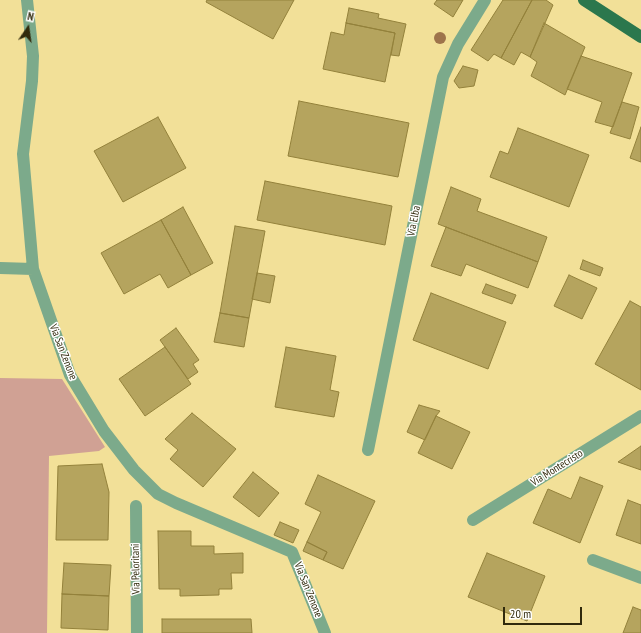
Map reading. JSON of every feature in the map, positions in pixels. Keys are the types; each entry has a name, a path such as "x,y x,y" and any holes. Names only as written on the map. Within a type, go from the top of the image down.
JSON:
{"main road":[{"path":"584,0 641,37"}],"street":[{"name":"Via San Zenone","path":"28,0 33,56 32,81 23,154 33,269 70,375 104,431 134,470 158,494 292,552 325,633"},
{"name":"Via Elba","path":"368,450 443,77 458,44 485,0"},
{"path":"0,268 33,269"},
{"name":"Via Montecristo","path":"473,520 641,416"},
{"name":"Via Peloritani","path":"136,506 137,633"},
{"path":"593,560 641,578"}],"shaded area":[{"path":"0,378 62,379 105,447 99,451 49,456 47,633 0,633"}],"building":[{"path":"207,0 294,0 273,39 206,2"},
{"path":"437,0 463,0 453,17 434,4"},
{"path":"503,0 532,0 501,58 494,54 488,61 471,50"},
{"path":"532,0 546,0 553,5 530,57 521,52 514,65 501,58"},
{"path":"349,8 379,14 378,18 406,24 399,56 391,55 395,33 346,23"},
{"path":"346,23 395,33 385,82 323,69 331,32 344,35"},
{"path":"544,23 585,47 565,95 531,76 537,62 530,57"},
{"path":"581,56 632,73 613,127 595,122 602,102 567,89"},
{"path":"463,66 478,70 474,86 459,88 454,81"},
{"path":"299,101 409,123 398,177 288,156"},
{"path":"622,102 639,107 630,139 610,133"},
{"path":"158,117 186,168 123,202 94,151"},
{"path":"641,127 641,162 630,158"},
{"path":"518,128 589,155 569,207 490,177 500,151 508,154"},
{"path":"265,181 392,206 385,245 257,220"},
{"path":"451,187 481,199 477,211 547,237 538,262 438,224"},
{"path":"183,207 213,263 191,275 161,220"},
{"path":"161,220 191,275 168,288 160,274 124,294 101,253"},
{"path":"235,226 265,231 249,318 220,313"},
{"path":"446,227 538,262 528,288 466,264 461,276 431,266"},
{"path":"583,260 603,268 600,276 580,269"},
{"path":"257,273 275,276 270,303 252,299"},
{"path":"569,275 597,288 582,319 554,306"},
{"path":"486,284 516,295 512,304 482,293"},
{"path":"431,293 506,322 488,369 413,340"},
{"path":"630,301 641,307 641,390 595,364"},
{"path":"220,313 249,318 244,347 214,342"},
{"path":"176,328 199,360 193,364 198,372 188,379 160,340"},
{"path":"165,347 191,384 145,416 119,379"},
{"path":"286,347 336,356 330,390 339,392 334,417 275,407"},
{"path":"419,405 440,411 436,416 425,440 407,432"},
{"path":"192,413 236,449 203,487 170,459 178,450 165,439"},
{"path":"436,416 470,432 452,469 418,453"},
{"path":"641,446 641,470 618,462"},
{"path":"102,464 109,492 108,540 56,540 58,466"},
{"path":"253,472 279,493 259,517 233,497"},
{"path":"318,475 375,501 343,569 323,560 327,552 307,542 321,512 305,504"},
{"path":"580,477 603,486 580,543 533,523 548,489 571,499"},
{"path":"628,500 641,505 641,544 616,535"},
{"path":"280,522 299,530 293,543 274,535"},
{"path":"158,531 191,531 191,546 214,546 214,554 243,553 243,573 231,573 232,589 219,589 219,595 180,596 180,589 159,589"},
{"path":"307,542 327,552 323,560 303,551"},
{"path":"487,553 545,576 527,621 468,597"},
{"path":"64,563 111,565 109,596 62,594"},
{"path":"62,594 109,596 108,630 61,628"},
{"path":"633,607 641,610 641,633 623,633"},
{"path":"162,619 251,619 252,633 162,633"}]}
